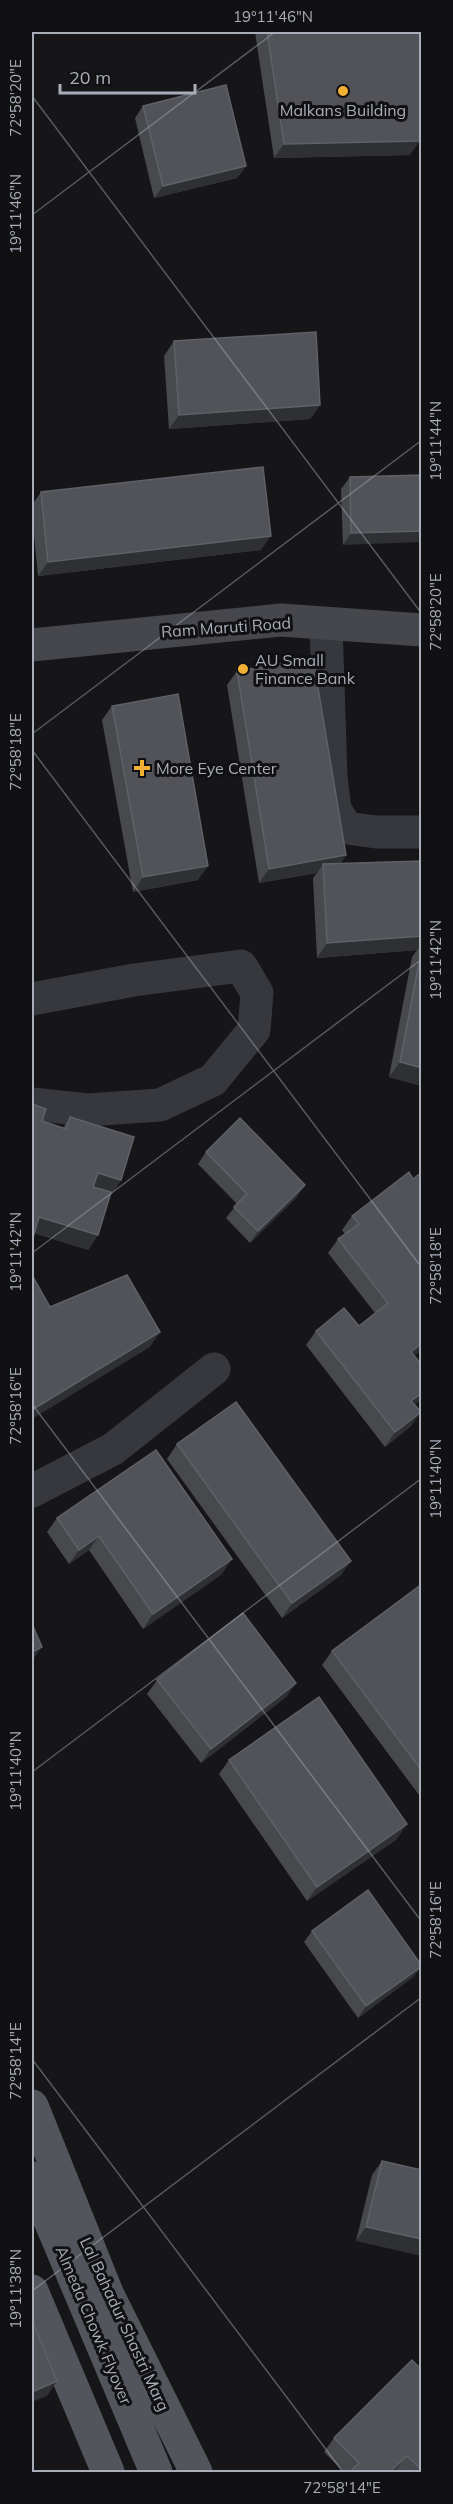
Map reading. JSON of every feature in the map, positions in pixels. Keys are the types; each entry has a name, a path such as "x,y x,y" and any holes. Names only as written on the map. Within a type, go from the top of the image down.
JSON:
{"main road":[{"name":"Lal Bahadur Shastri Marg","path":"32,2106 107,2293 196,2472"},
{"name":"Almeda Chowk Flyover","path":"32,2178 156,2472"},
{"path":"32,2291 108,2472"}],"street":[{"name":"Ram Maruti Road","path":"32,645 281,620 422,630"},
{"path":"326,624 331,777 335,810 347,828 376,832 422,831"},
{"path":"32,999 134,980 241,966 257,993 254,1030 213,1080 160,1106 87,1110 32,1104"},
{"path":"32,1491 113,1449 214,1369"}],"building":[{"name":"Malkans Building","path":"267,32 422,32 422,138 420,141 284,144"},
{"path":"226,85 246,166 163,186 143,106"},
{"path":"316,332 320,405 179,415 174,341"},
{"path":"263,467 271,536 48,562 41,492"},
{"path":"422,475 422,531 351,533 350,477"},
{"path":"313,658 346,855 269,869 237,671"},
{"path":"178,694 208,866 143,877 112,706"},
{"path":"422,861 422,936 327,943 323,864"},
{"path":"422,947 422,1068 400,1062"},
{"path":"32,1104 46,1109 42,1121 66,1129 70,1117 134,1137 121,1180 98,1173 93,1187 111,1192 98,1235 39,1217 32,1241"},
{"path":"240,1118 305,1185 258,1231 234,1207 247,1194 206,1152"},
{"path":"409,1172 413,1179 422,1172 422,1343 411,1352 422,1365 422,1393 411,1401 421,1412 395,1432 316,1331 344,1308 359,1326 388,1303 338,1239 359,1224 352,1216"},
{"path":"32,1275 50,1307 127,1275 160,1332 32,1410"},
{"path":"236,1402 351,1561 292,1603 177,1444"},
{"path":"156,1450 232,1559 153,1614 99,1536 79,1550 57,1518"},
{"path":"422,1584 422,1771 332,1651"},
{"path":"243,1613 296,1683 211,1749 157,1680"},
{"path":"32,1624 42,1647 32,1652"},
{"path":"319,1697 407,1824 317,1887 229,1760"},
{"path":"368,1890 422,1966 366,2006 312,1931"},
{"path":"382,2161 422,2170 422,2239 366,2227"},
{"path":"32,2320 57,2381 32,2392"},
{"path":"412,2360 422,2370 422,2470 407,2456 390,2472 350,2472 359,2463 334,2438"}],"place":[{"name":"Malkans Building","path":"343,91"},
{"name":"AU Small Finance Bank","path":"243,669"},
{"name":"More Eye Center","path":"142,768"}]}
